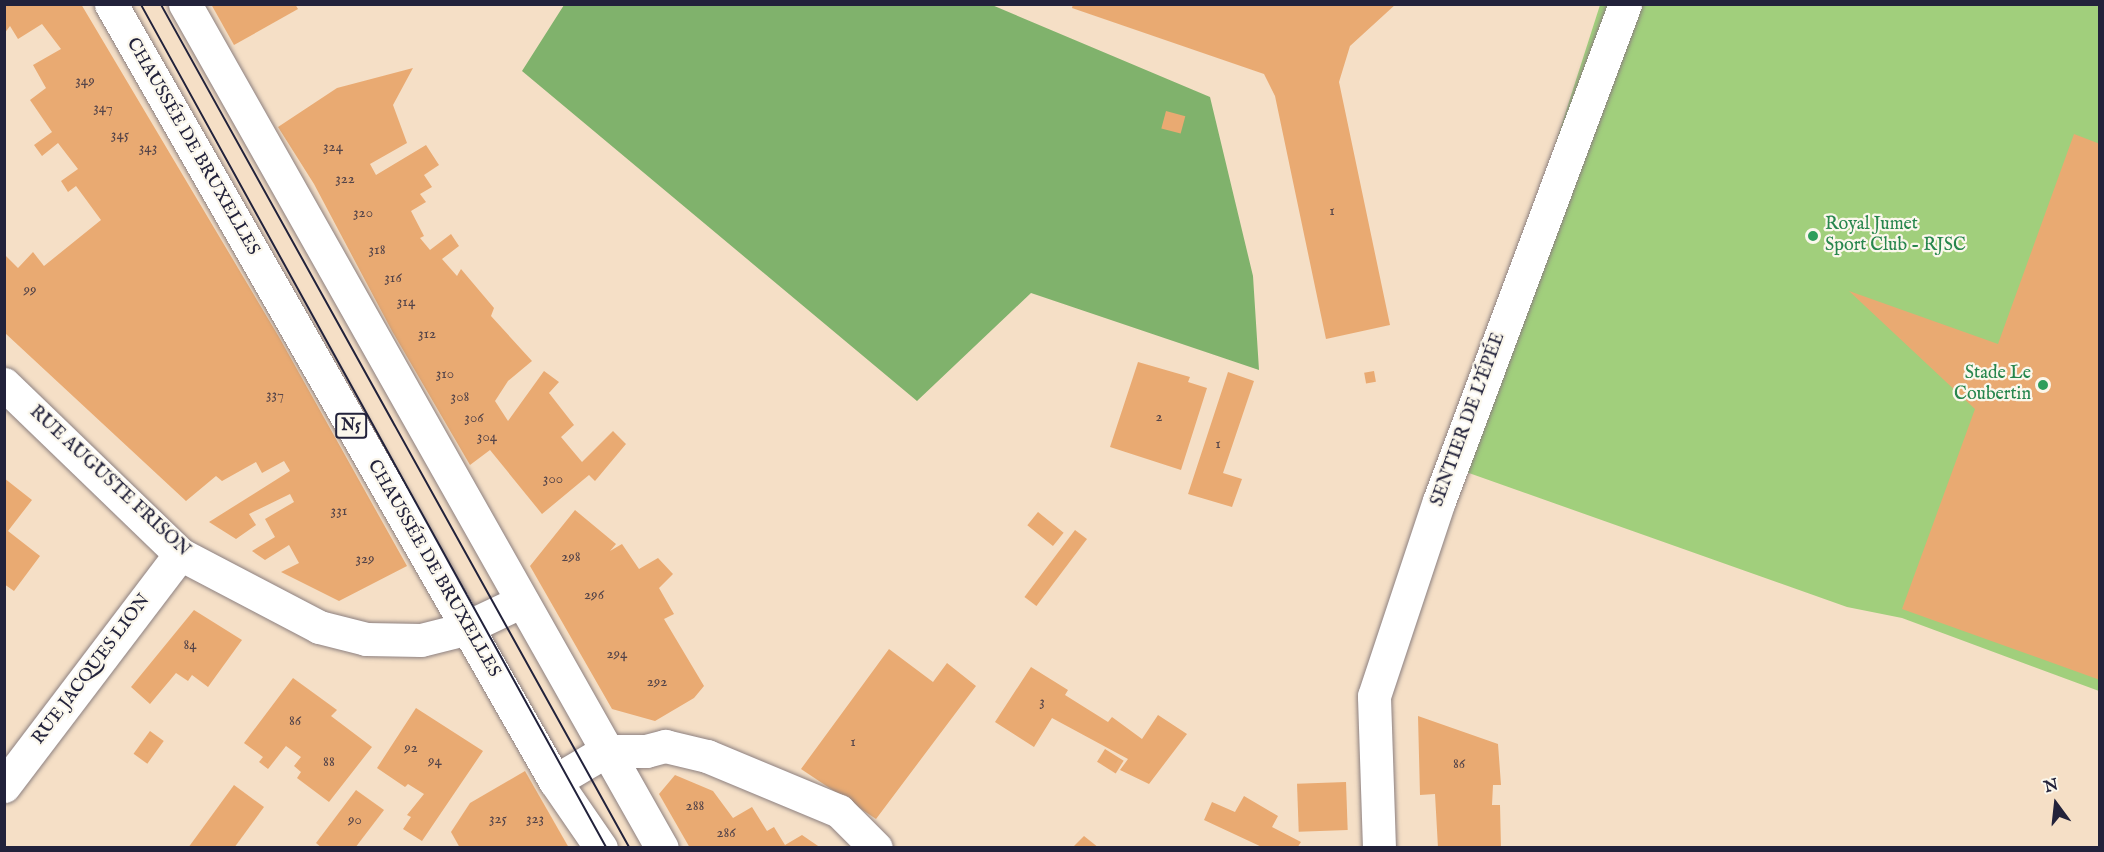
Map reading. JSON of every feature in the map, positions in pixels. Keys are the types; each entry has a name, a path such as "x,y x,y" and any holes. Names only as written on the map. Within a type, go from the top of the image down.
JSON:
{"street":[{"name":"CHAUSSÉE DE BRUXELLES","path":"111,4 555,781 601,848"},
{"path":"185,4 520,602 662,848"},
{"name":"SENTIER DE L'ÉPÉE","path":"1379,848 1374,696 1439,501 1625,4"},
{"name":"RUE AUGUSTE FRISON","path":"4,384 180,554 319,627 357,637 421,640 468,626 520,602"},
{"name":"RUE JACQUES LION","path":"4,786 180,554"},
{"path":"555,781 606,751 646,751 665,746 707,756 839,811 876,848"}],"green space":[{"path":"564,5 992,5 1210,97 1253,276 1259,370 1031,293 917,401 522,71"},
{"name":"Royal Jumet Sport Club - RJSC","path":"1600,5 2099,5 2099,691 1902,618 1847,607 1452,467"}],"building":[{"path":"4,4 81,4 279,337 407,566 339,601 281,572 299,563 289,545 265,560 252,551 275,537 265,519 294,502 290,494 249,514 256,525 236,539 209,522 290,471 284,461 262,473 256,462 222,481 216,476 186,501 5,333 5,255 18,268 33,252 44,266 101,220 76,186 68,192 61,181 78,169 58,143 42,156 34,145 52,132 30,100 46,88 33,65 61,49 42,24 18,39 10,26 4,34"},
{"path":"211,4 295,4 298,9 234,45"},
{"path":"1073,4 1396,4 1350,46 1339,82 1390,325 1326,339 1275,96 1264,74 1072,8"},
{"path":"413,68 393,105 407,143 370,164 376,175 426,145 439,165 424,175 432,187 420,194 426,202 411,211 424,236 420,238 430,250 451,234 459,246 442,259 457,276 461,269 494,308 491,316 532,361 508,381 495,401 508,421 544,371 559,382 549,393 574,425 561,437 582,462 613,431 626,444 595,481 589,475 542,514 490,450 470,465 392,331 314,184 278,127 337,88"},
{"path":"1166,111 1185,116 1181,134 1161,128"},
{"name":"Stade Le Coubertin","path":"2074,134 2100,144 2100,680 1902,609 1975,409 1849,291 1998,344"},
{"path":"1138,362 1190,377 1188,382 1207,388 1181,470 1110,447"},
{"path":"1374,371 1376,382 1366,384 1364,373"},
{"path":"1228,372 1254,381 1223,473 1242,479 1232,507 1188,494"},
{"path":"4,478 32,500 8,531 40,556 14,591 4,584"},
{"path":"575,510 616,544 610,551 622,544 639,569 658,558 673,574 659,588 674,614 664,619 704,686 694,698 655,721 612,709 530,566"},
{"path":"1038,512 1064,533 1053,546 1027,525"},
{"path":"1075,530 1087,539 1036,606 1024,597"},
{"path":"194,610 242,640 208,687 192,675 188,681 176,673 150,704 131,687"},
{"path":"889,649 933,682 947,663 976,686 876,819 801,769"},
{"path":"1031,667 1068,690 1065,695 1108,722 1112,717 1142,739 1158,715 1187,734 1149,784 1120,770 1128,759 1052,718 1034,747 995,722"},
{"path":"293,678 337,710 331,716 372,747 329,802 297,778 301,772 294,766 301,757 286,746 268,769 259,762 263,757 244,743"},
{"path":"416,708 483,751 422,841 403,829 411,817 407,815 424,794 408,784 405,787 377,768"},
{"path":"1418,716 1498,744 1501,785 1493,785 1492,805 1500,805 1501,848 1438,848 1435,794 1420,795"},
{"path":"150,731 164,741 147,764 134,754"},
{"path":"1105,749 1124,761 1116,773 1097,762"},
{"path":"525,771 569,848 460,848 451,832 470,803"},
{"path":"675,775 713,791 733,818 752,807 767,831 774,827 785,845 802,835 821,848 690,848 659,794"},
{"path":"1346,782 1348,830 1299,832 1297,784"},
{"path":"234,785 264,807 234,848 188,848"},
{"path":"356,790 384,810 355,848 322,848 316,843"},
{"path":"1244,796 1278,816 1272,827 1301,842 1297,848 1264,848 1204,820 1212,802 1235,812"},
{"path":"1084,836 1099,848 1072,848"}],"tram line":[{"path":"141,4 607,848"},
{"path":"161,4 630,848"}],"place":[{"name":"Royal Jumet Sport Club - RJSC","path":"1813,236"},
{"name":"Stade Le Coubertin","path":"2043,385"}]}
